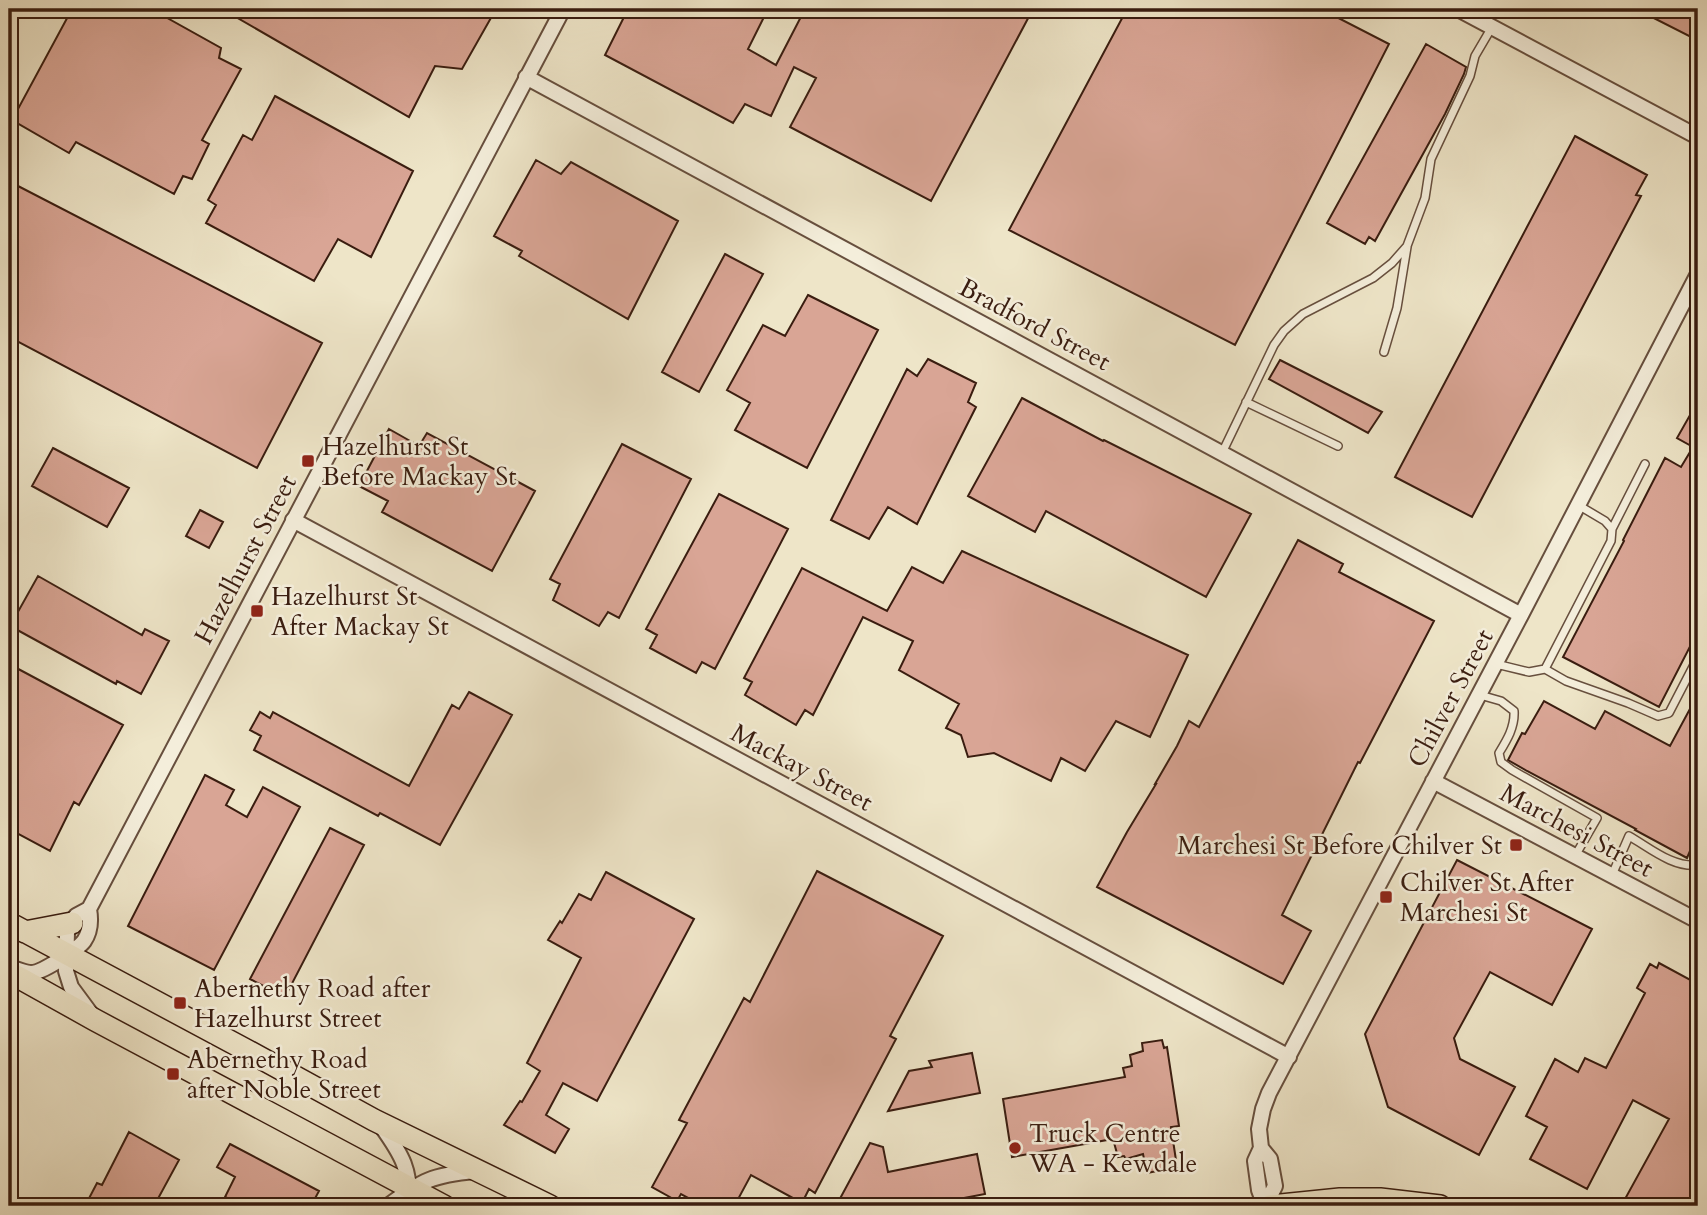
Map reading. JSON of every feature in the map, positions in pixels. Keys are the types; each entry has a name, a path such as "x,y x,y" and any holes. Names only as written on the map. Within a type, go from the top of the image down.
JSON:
{"main road":[{"path":"17,928 72,923"},
{"path":"17,928 379,1123 550,1206"},
{"path":"9,970 409,1198 444,1206"},
{"path":"1267,1206 1340,1199 1380,1199 1440,1206"}],"street":[{"name":"Hazelhurst Street","path":"72,923 76,916 89,909 562,9"},
{"path":"1458,9 1698,137"},
{"name":"Bradford Street","path":"526,77 1521,615"},
{"name":"Chilver Street","path":"1267,1206 1275,1186 1270,1159 1261,1148 1259,1129 1269,1093 1698,274"},
{"name":"Mackay Street","path":"293,520 1289,1057"},
{"name":"Marchesi Street","path":"1433,781 1698,921"},
{"name":"Hazelhurst Street","path":"9,970 39,972 83,942 92,922 89,909"},
{"path":"72,923 67,932 67,979 95,1020"},
{"path":"379,1123 406,1165 409,1198"},
{"path":"388,1206 409,1198 430,1178 477,1171"}],"lane":[{"path":"1384,352 1397,308 1407,246 1425,198 1431,159 1475,56 1492,27"},
{"path":"1222,453 1274,345 1284,331 1303,314 1373,278 1407,246"},
{"path":"1246,402 1338,446"},
{"path":"1545,669 1611,541 1612,530 1645,464"},
{"path":"1578,505 1605,521 1612,530"},
{"path":"1495,664 1529,673 1545,669 1566,681 1658,716 1669,713 1698,657"},
{"path":"1479,694 1501,701 1514,711 1514,721 1508,738 1499,753 1501,762 1597,818 1575,856"},
{"path":"1611,875 1629,836 1674,862 1688,866 1698,865"}],"building":[{"path":"72,9 151,9 221,48 219,58 241,69 202,140 209,144 192,179 183,176 174,194 76,142 69,153 12,120"},
{"path":"222,9 496,9 462,69 435,66 409,117"},
{"path":"628,9 768,9 748,49 776,65 805,9 1033,9 931,201 790,127 816,78 794,67 771,116 745,104 733,123 605,55"},
{"path":"1127,9 1321,9 1389,44 1235,345 1009,230"},
{"path":"1636,9 1698,9 1698,36 1693,38"},
{"path":"1426,44 1466,67 1464,74 1375,241 1369,237 1365,244 1327,223"},
{"path":"275,96 413,171 371,257 338,239 314,281 206,223 216,205 208,200 243,135 252,140"},
{"path":"1575,136 1647,175 1636,195 1641,196 1472,517 1395,477"},
{"path":"536,160 561,174 571,162 678,221 628,319 519,256 522,251 494,236"},
{"path":"18,186 322,343 257,468 9,337 9,204"},
{"path":"725,254 763,274 699,392 662,372"},
{"path":"808,295 878,330 807,468 735,430 750,403 727,390 763,325 785,336"},
{"path":"928,359 976,383 968,402 976,407 917,524 888,507 869,539 831,520 907,369 917,376"},
{"path":"1280,360 1382,412 1368,433 1269,379"},
{"path":"1022,398 1251,514 1206,597 1046,511 1035,532 968,496"},
{"path":"1698,401 1698,631 1659,707 1563,657 1665,458 1681,467 1693,447 1677,438"},
{"path":"389,429 419,446 427,433 535,491 492,571 382,512 388,501 359,486"},
{"path":"622,444 691,479 619,618 608,612 599,626 553,600 560,584 550,579"},
{"path":"53,448 129,488 107,527 32,486"},
{"path":"719,494 788,529 715,669 702,662 696,673 650,648 657,635 646,629"},
{"path":"200,510 223,522 209,548 186,536"},
{"path":"1298,540 1343,564 1339,572 1434,621 1360,763 1358,762 1282,915 1311,931 1283,984 1097,887 1189,721 1199,727"},
{"path":"962,551 1188,655 1150,737 1116,721 1085,771 1061,758 1051,781 994,753 968,757 961,735 946,728 959,704 899,670 913,641 863,617 813,715 805,710 796,725 745,695 752,682 744,678 802,568 887,611 912,567 943,583"},
{"path":"38,576 142,635 145,629 169,641 141,694 117,681 116,684 10,626"},
{"path":"9,664 123,725 79,805 74,802 50,851 9,829"},
{"path":"469,692 512,715 440,845 380,813 378,816 254,750 261,736 250,730 260,712 270,718 273,712 409,786 452,705 459,709"},
{"path":"1698,694 1698,847 1693,844 1687,858 1508,760 1522,733 1525,734 1544,701 1595,729 1605,711 1670,746"},
{"path":"205,775 234,790 226,805 247,817 263,787 300,807 214,970 128,926"},
{"path":"330,828 364,845 285,997 250,979"},
{"path":"1457,860 1592,929 1552,1005 1490,972 1454,1038 1460,1059 1515,1087 1479,1155 1388,1107 1365,1034"},
{"path":"817,871 943,936 890,1036 896,1039 815,1193 809,1189 802,1203 751,1175 736,1203 703,1206 681,1194 677,1201 652,1187 687,1123 679,1120 744,998 750,1002"},
{"path":"606,872 694,919 597,1101 563,1083 546,1115 569,1129 555,1153 504,1125 520,1101 522,1102 540,1071 527,1063 581,958 548,940 560,921 562,923 579,894 591,900"},
{"path":"1659,963 1698,984 1698,1099 1691,1113 1698,1117 1698,1206 1639,1206 1625,1199 1669,1119 1633,1100 1587,1189 1530,1159 1547,1127 1526,1116 1555,1059 1578,1072 1585,1058 1606,1068 1645,993 1637,988 1650,964 1657,968"},
{"path":"1162,1040 1164,1048 1167,1047 1179,1126 1171,1127 1177,1167 1147,1173 1143,1154 1126,1159 1124,1156 1118,1157 1113,1139 1012,1157 1003,1099 1125,1077 1123,1068 1132,1066 1130,1055 1143,1051 1142,1043"},
{"path":"972,1053 980,1093 888,1111 909,1071 932,1067 929,1061"},
{"path":"129,1132 179,1160 154,1206 85,1206 97,1183 102,1185"},
{"path":"870,1143 883,1147 888,1172 977,1154 985,1194 922,1206 836,1206"},
{"path":"230,1144 319,1191 311,1206 243,1206 225,1197 235,1177 217,1167"}],"place":[{"name":"Hazelhurst St Before Mackay St","path":"308,461"},
{"name":"Hazelhurst St After Mackay St","path":"257,611"},
{"name":"Marchesi St Before Chilver St","path":"1516,845"},
{"name":"Chilver St After Marchesi St","path":"1386,897"},
{"name":"Abernethy Road after Hazelhurst Street","path":"180,1003"},
{"name":"Abernethy Road after Noble Street","path":"173,1074"},
{"name":"Truck Centre WA - Kewdale","path":"1015,1148"}]}
